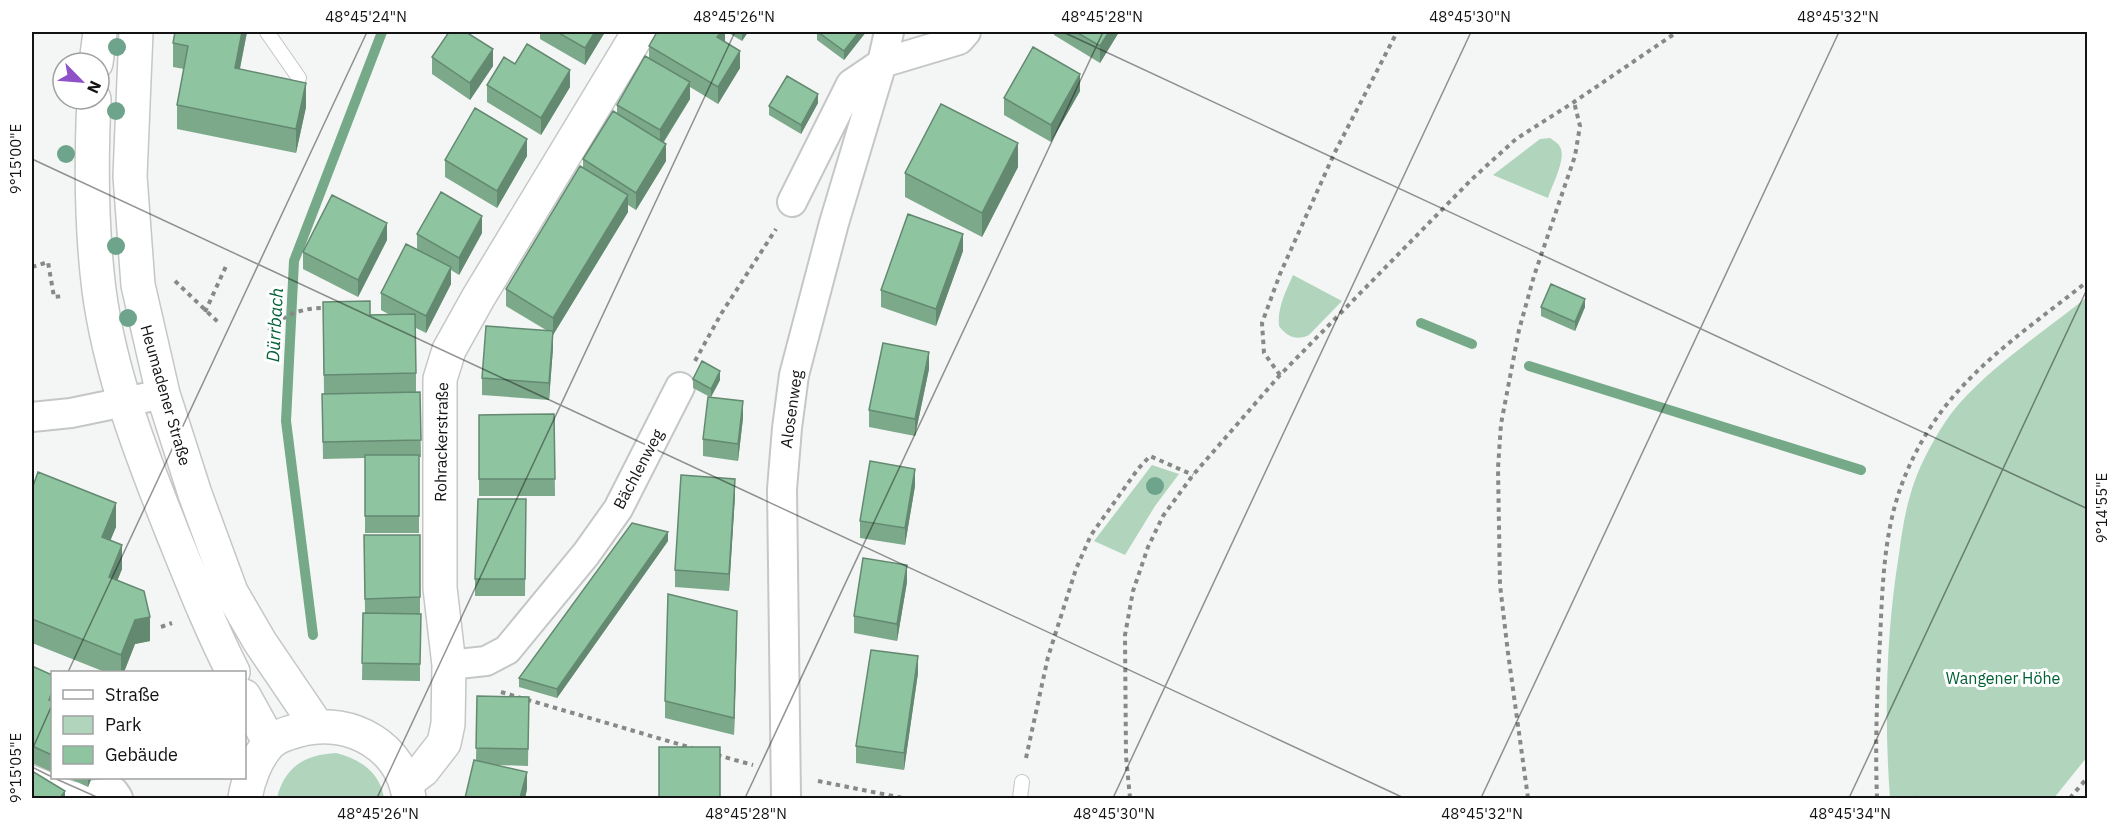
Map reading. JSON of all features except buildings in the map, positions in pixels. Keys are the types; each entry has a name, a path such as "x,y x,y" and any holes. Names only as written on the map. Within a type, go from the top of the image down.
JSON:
{"main road":[{"path":"98,51 100,32"},
{"name":"Heumadener Straße","path":"136,32 130,176 138,285 163,394 195,494 231,592 260,642 317,726"},
{"name":"Rohrackerstraße","path":"408,790 444,743 448,724 449,665 440,588 440,379 449,350 478,298 639,32"},
{"path":"93,111 91,167 94,246 99,293 125,402 148,473 204,612 232,671"},
{"path":"246,700 270,743"},
{"path":"245,798 247,786 256,765 270,743 289,732 317,726 340,728 362,735 382,747 397,764 408,790"}],"street":[{"name":"Alosenweg","path":"786,787 782,489 794,375 889,32"},
{"path":"786,212 851,84 882,63 959,40 966,32"},
{"name":"Bächlenweg","path":"449,665 486,661 507,650 522,632 586,554 618,509 680,387"},
{"path":"32,417 72,413 163,394"},
{"path":"32,780 74,797 114,792 118,798"}],"lane":[{"path":"267,32 299,78"},
{"path":"1020,798 1022,782"}],"path":[{"path":"1280,375 1264,353 1262,323 1280,274 1334,154 1397,32"},
{"path":"1130,798 1126,756 1125,635 1133,591 1148,547 1163,516 1193,475 1280,375 1472,179 1516,139 1677,32"},
{"path":"1528,798 1500,585 1498,468 1502,424 1519,330 1540,256 1575,156 1580,126 1574,102"},
{"path":"680,387 721,314 786,212"},
{"path":"32,267 48,262 54,297"},
{"path":"205,312 227,264"},
{"path":"173,270 175,281 220,324"},
{"path":"1877,798 1875,735 1884,574 1893,514 1904,477 1920,446 1959,390 1992,358 2088,281"},
{"path":"269,331 275,323 309,307 338,309"},
{"path":"1022,782 1048,657 1076,569 1091,535 1138,469 1150,456 1193,475"},
{"path":"494,690 696,749"},
{"path":"707,752 786,787 903,798"},
{"path":"2070,798 2088,777"}],"green space":[{"path":"1550,138 1559,145 1562,154 1560,167 1548,198 1493,175 1540,139"},
{"path":"1293,275 1342,301 1309,335 1300,338 1285,333 1279,326 1281,306"},
{"name":"Wangener Höhe","path":"2087,297 2087,757 2054,798 1890,798 1887,706 1891,614 1903,527 1917,474 1940,431 1963,399 1996,368"},
{"path":"1152,465 1179,474 1155,506 1125,555 1094,541"},
{"path":"336,753 368,768 378,781 384,798 277,798 285,778 298,764 315,756"}],"waterway":[{"name":"Dürrbach","path":"313,635 286,421 294,261 382,32"},
{"path":"1421,323 1472,344"},
{"path":"1529,366 1861,470"}]}
